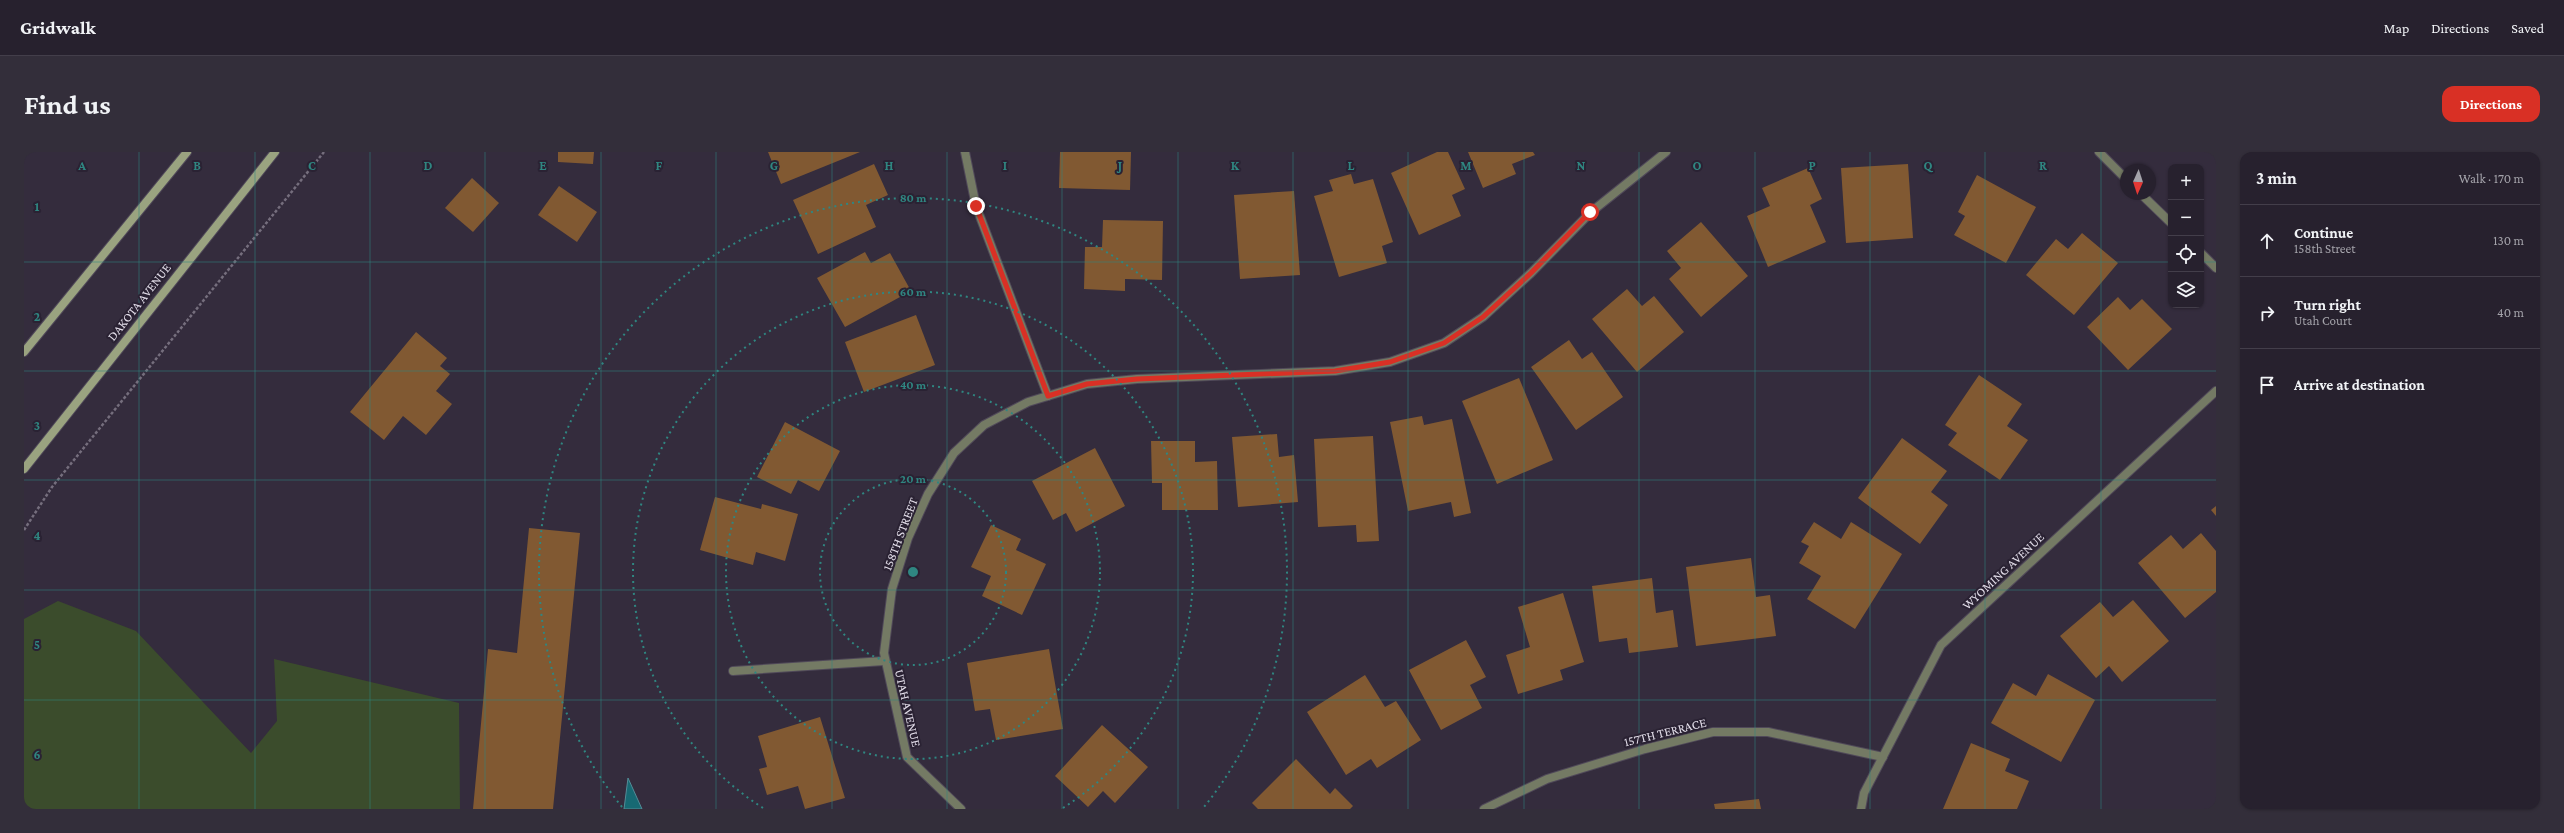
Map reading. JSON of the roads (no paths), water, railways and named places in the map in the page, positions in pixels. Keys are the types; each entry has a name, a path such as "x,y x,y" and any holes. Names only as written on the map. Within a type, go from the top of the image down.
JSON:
{"main road":[{"path":"24,352 187,152"},
{"name":"DAKOTA AVENUE","path":"24,469 274,152"}],"street":[{"path":"965,152 976,206 1048,396"},
{"name":"158TH STREET","path":"884,661 892,589 908,538 928,494 954,453 984,426 1028,402 1087,384 1137,379 1335,371 1390,362 1444,343 1483,317 1531,273 1590,212 1666,152"},
{"path":"2099,152 2120,173"},
{"path":"2148,200 2168,220"},
{"path":"2204,256 2216,268"},
{"name":"WYOMING AVENUE","path":"1861,809 1864,793 1941,645 2216,391"},
{"path":"733,671 884,661"},
{"name":"UTAH AVENUE","path":"884,661 907,757 961,809"},
{"name":"157TH TERRACE","path":"1484,809 1547,779 1645,749 1713,732 1768,732 1883,757"}],"water":[{"path":"628,778 642,809 624,809"}]}
